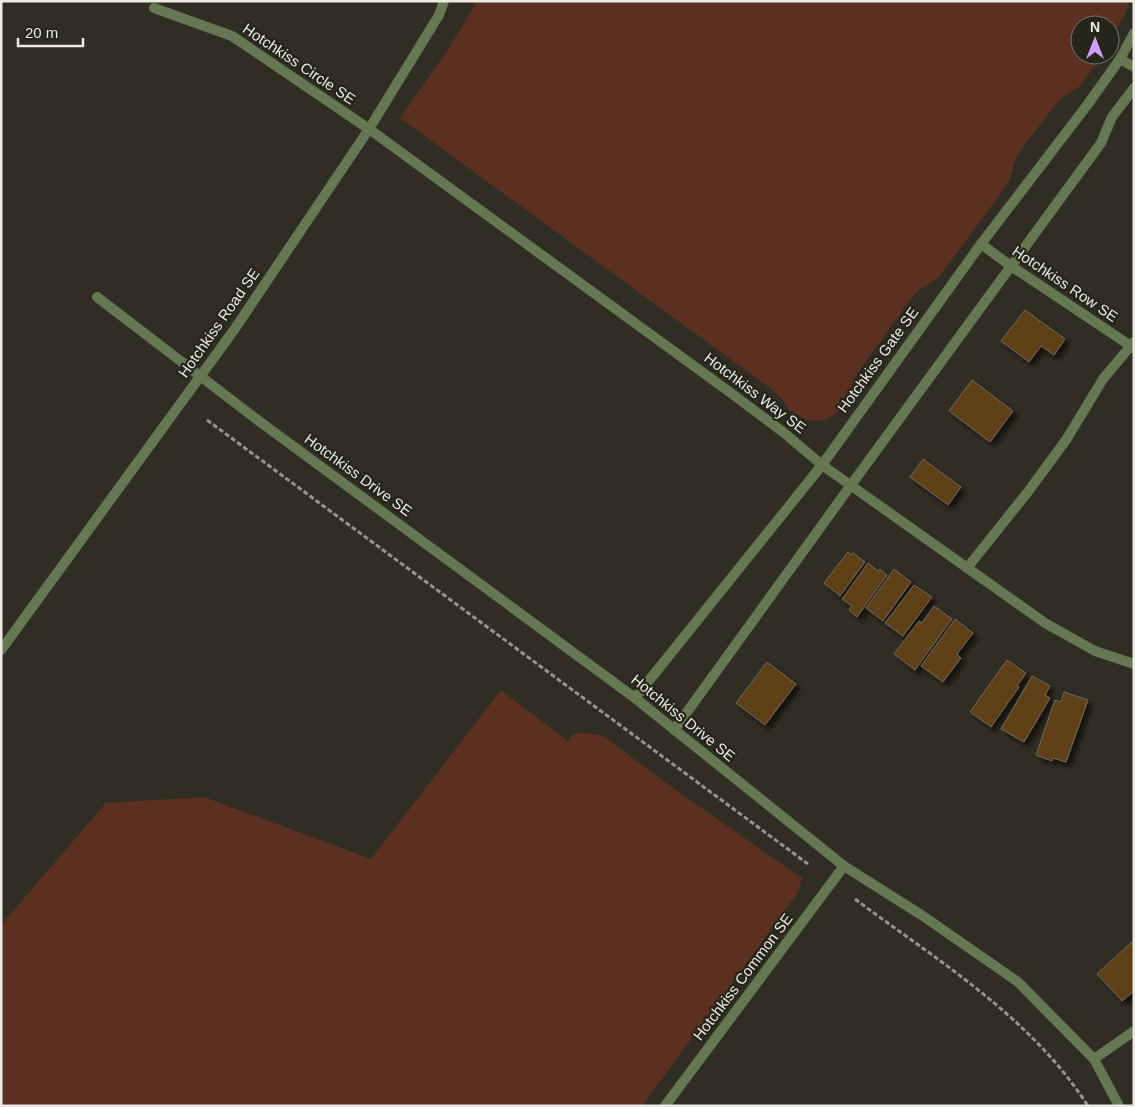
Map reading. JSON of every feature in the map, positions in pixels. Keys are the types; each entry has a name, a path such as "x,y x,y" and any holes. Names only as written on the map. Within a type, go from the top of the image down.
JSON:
{"street":[{"name":"Hotchkiss Road SE","path":"1,650 201,377 369,129 439,15 444,1"},
{"name":"Hotchkiss Circle SE","path":"154,8 232,36 369,129"},
{"name":"Hotchkiss Gate SE","path":"1120,59 1134,33"},
{"path":"1120,59 1134,67"},
{"name":"Hotchkiss Gate SE","path":"635,698 822,465 981,244 1116,65"},
{"path":"674,730 850,485 1101,143 1112,117 1134,88"},
{"name":"Hotchkiss Way SE","path":"369,129 735,396 783,432 822,465 1045,623 1095,651 1134,664"},
{"name":"Hotchkiss Row SE","path":"981,244 1011,266 1133,345"},
{"name":"Hotchkiss Drive SE","path":"97,296 259,421 635,698 844,866 923,916 1018,982 1094,1059 1120,1106"},
{"path":"967,568 1066,440 1103,379 1133,345"},
{"name":"Hotchkiss Common SE","path":"665,1106 844,866"},
{"path":"1094,1059 1134,1031"}],"path":[{"path":"207,420 808,864"},
{"path":"855,899 993,1001 1019,1024 1054,1060 1088,1106"}],"shaded area":[{"path":"475,1 1129,1 1120,23 1120,15 1070,15 1070,65 1095,65 1080,86 1059,100 1018,154 1009,182 939,277 918,291 907,304 854,378 848,399 837,413 825,420 816,421 807,420 788,409 774,391 400,118 447,51 473,8"},
{"path":"501,690 568,741 572,735 582,732 603,736 680,793 802,878 797,894 642,1106 1,1106 1,925 106,803 204,797 371,859"}],"building":[{"path":"1025,310 1065,339 1054,355 1041,346 1029,362 1001,341"},
{"path":"972,380 1013,411 990,442 949,411"},
{"path":"923,459 961,487 948,505 910,477"},
{"path":"848,552 851,555 853,553 865,562 840,596 824,583"},
{"path":"868,563 887,575 857,617 849,610 852,606 842,599"},
{"path":"894,569 911,582 883,621 866,608"},
{"path":"914,585 932,597 903,636 885,623"},
{"path":"934,606 952,619 915,670 894,654 919,621 922,623"},
{"path":"955,619 973,633 957,654 961,658 943,682 921,666"},
{"path":"1007,660 1026,673 1017,686 1019,687 991,727 970,712"},
{"path":"767,662 796,684 765,725 736,703"},
{"path":"1032,676 1050,686 1045,695 1050,698 1024,742 1001,729"},
{"path":"1064,692 1088,700 1066,762 1053,758 1052,761 1036,755 1055,700 1061,702"},
{"path":"1134,940 1134,991 1122,1001 1097,974"}]}
